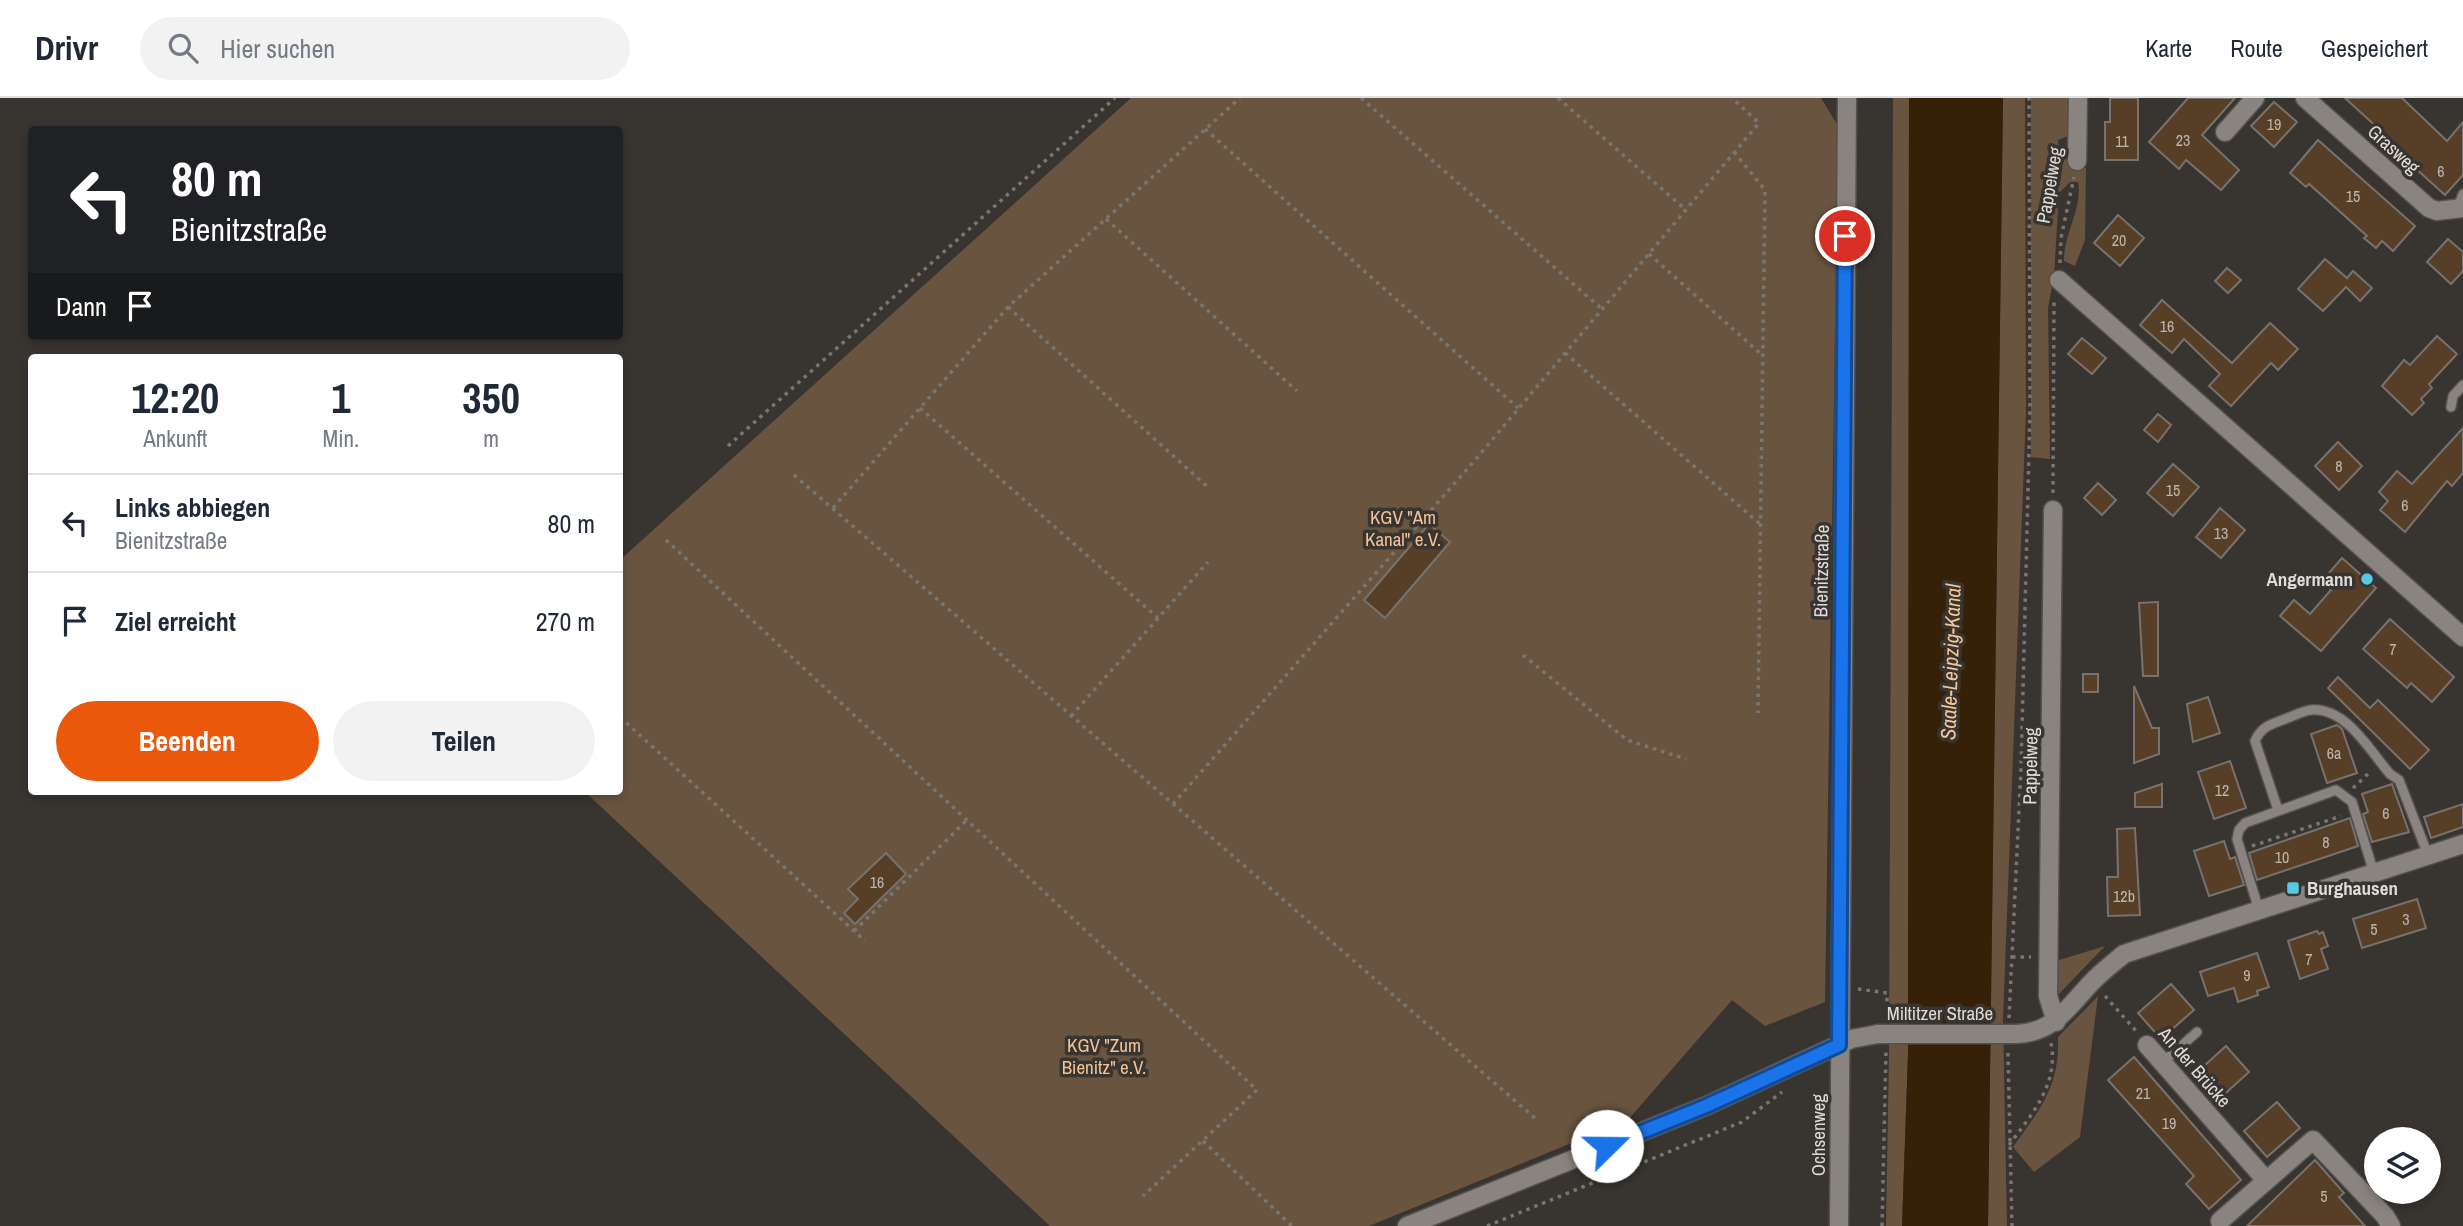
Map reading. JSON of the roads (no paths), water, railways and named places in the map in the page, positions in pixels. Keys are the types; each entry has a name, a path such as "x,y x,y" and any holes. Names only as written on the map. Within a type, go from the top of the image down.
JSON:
{"street":[{"name":"Bienitzstraße","path":"1839,1045 1846,98"},
{"name":"Pappelweg","path":"2077,161 2078,98"},
{"path":"2225,132 2255,98"},
{"name":"Grasweg","path":"2305,98 2429,208 2437,211 2461,203"},
{"path":"2059,280 2463,637"},
{"name":"Pappelweg","path":"2052,1025 2048,996 2053,510"},
{"path":"2052,1025 2091,982 2123,954 2463,844"},
{"name":"Miltitzer Straße","path":"1408,1226 1706,1106 1864,1035 2011,1036 2032,1034 2052,1025"},
{"name":"Ochsenweg","path":"1839,1045 1839,1226"},
{"name":"An der Brücke","path":"2147,1045 2265,1179"},
{"path":"2220,1221 2265,1179 2313,1140 2385,1216 2391,1226"}],"lane":[{"path":"2451,407 2453,396 2463,385"},
{"path":"2278,810 2255,741 2260,731 2311,710 2343,719 2405,790 2428,856"},
{"path":"2259,910 2240,850 2239,830 2245,823 2336,790 2346,794 2355,811 2374,873"},
{"path":"2162,1063 2197,1032"}],"water":[{"name":"Saale-Leipzig-Kanal","path":"1909,98 2003,98 1988,1226 1902,1226 1908,1055"}],"place":[{"name":"Angermann","path":"2367,579"},
{"name":"Burghausen","path":"2293,888"}],"park label":[{"name":"KGV \"Am Kanal\" e.V.","path":"1403,528"},
{"name":"KGV \"Zum Bienitz\" e.V.","path":"1104,1056"}]}
